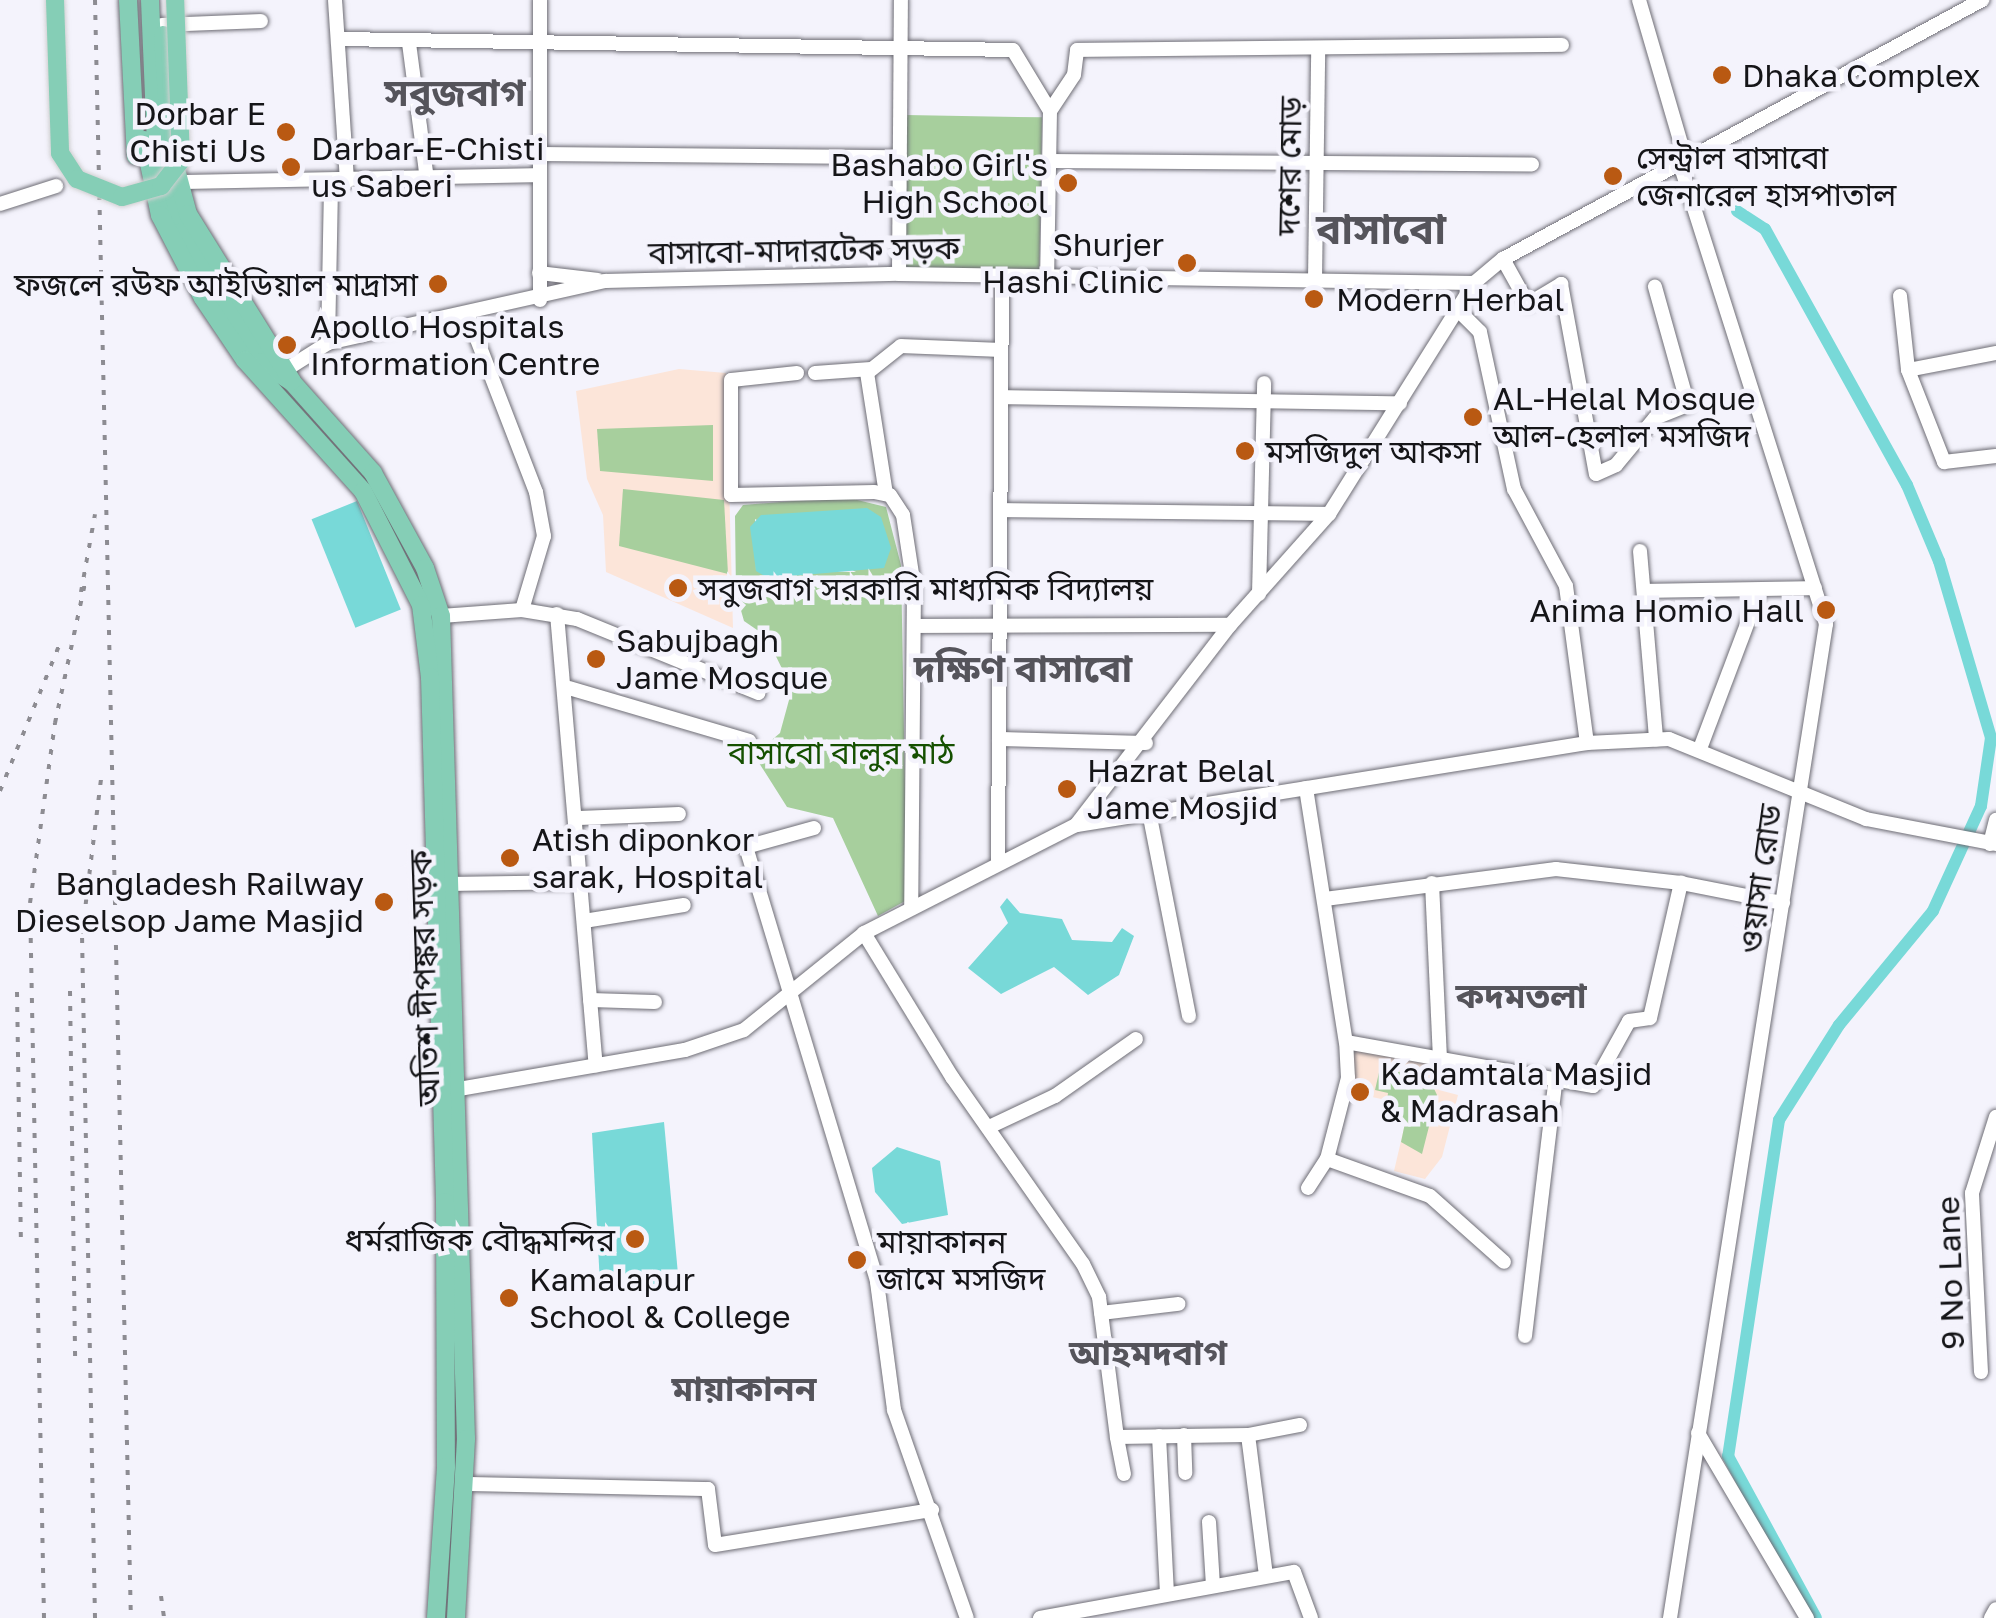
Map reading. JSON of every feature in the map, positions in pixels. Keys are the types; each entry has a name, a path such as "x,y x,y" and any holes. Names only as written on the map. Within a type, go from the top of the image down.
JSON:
{"main road":[{"path":"55,0 60,153 77,179 122,197 161,186 184,149 175,0"},
{"path":"128,0 136,158 156,224 244,377 263,396 291,406"},
{"path":"138,0 145,151 160,215 225,334 281,377"},
{"path":"150,0 156,142 168,197 199,266 281,377"},
{"name":"অতিশ দীপঙ্কর সড়ক","path":"160,0 178,182 204,248 281,377 388,496 432,617 459,1089 465,1484 456,1618"},
{"name":"অতিশ দীপঙ্কর সড়ক","path":"281,377 291,406 374,507 432,617 446,1467 436,1618"},
{"path":"440,1091 459,1089"}],"street":[{"path":"328,343 339,182 334,0"},
{"path":"540,0 540,300"},
{"path":"900,0 900,274"},
{"name":"ওয়াসা রোড","path":"1639,0 1683,163 1826,624 1670,1618"},
{"path":"1076,825 1146,744 1230,625 1329,514 1474,284 1503,258 1683,163 1964,5 1982,0"},
{"path":"162,25 261,20"},
{"path":"338,40 409,43 540,39 1013,50 1050,110"},
{"path":"409,43 427,179"},
{"path":"1047,279 1050,110 1074,76 1077,50 1318,54 1562,45"},
{"name":"দশের মোড়","path":"1315,280 1318,54"},
{"path":"538,154 900,157"},
{"path":"1048,160 1532,164"},
{"path":"178,182 339,182 538,175"},
{"path":"0,204 56,186"},
{"path":"1503,258 1528,304 1561,284 1596,474 1616,464 1655,418 1688,405 1655,287"},
{"path":"539,273 605,281"},
{"name":"বাসাবো-মাদারটেক সড়ক","path":"281,377 328,343 540,300 605,281 900,274 1474,284"},
{"path":"998,862 1002,276"},
{"path":"1900,296 1908,370 1946,464 1996,456"},
{"path":"1456,308 1480,332 1514,489 1566,586 1587,743"},
{"path":"468,316 536,492 544,536 522,610"},
{"path":"911,908 914,626 906,530 886,494 866,380 871,369 906,345 1001,350"},
{"path":"1908,370 1996,353"},
{"path":"815,372 871,369"},
{"path":"797,374 731,380 731,495 886,494"},
{"path":"1260,594 1264,383"},
{"path":"1001,397 1400,403"},
{"path":"1001,510 1329,514"},
{"path":"1640,551 1647,591 1656,740"},
{"path":"1647,591 1815,588"},
{"path":"1701,746 1760,590"},
{"path":"432,617 522,610 557,614 758,692"},
{"path":"557,614 568,688 596,1065"},
{"path":"914,626 1230,625"},
{"path":"568,688 748,741"},
{"path":"999,740 1146,744"},
{"path":"459,1089 596,1065 744,1030 795,994 864,933 1076,825 1149,812 1587,743 1656,740 1701,746 1895,828 1993,844 1996,820"},
{"path":"1306,788 1346,1042 1348,1078 1327,1158 1308,1188"},
{"path":"1149,812 1189,1016"},
{"path":"579,818 679,814"},
{"path":"814,828 746,847 795,994 877,1282 894,1410 932,1510 966,1618"},
{"path":"1325,899 1556,868 1681,883 1783,902"},
{"path":"448,884 582,882"},
{"path":"1432,882 1440,1060"},
{"path":"1346,1042 1556,1084 1593,1086 1629,1021 1650,1018 1681,883"},
{"path":"584,921 684,905"},
{"path":"864,933 1083,1264 1101,1313 1124,1474"},
{"path":"590,1000 655,1002"},
{"path":"989,1127 1055,1096 1136,1038"},
{"path":"1526,1336 1556,1084"},
{"name":"9 No Lane","path":"1981,1372 1972,1193 1996,1117"},
{"path":"1327,1158 1430,1196 1504,1262"},
{"path":"1101,1313 1178,1304"},
{"path":"1118,1437 1248,1435 1300,1426"},
{"path":"1698,1432 1806,1618"},
{"path":"1184,1435 1185,1473"},
{"path":"1248,1435 1266,1576"},
{"path":"1159,1436 1167,1593"},
{"path":"465,1484 708,1490 715,1545 932,1510"},
{"path":"1208,1522 1213,1585"},
{"path":"1040,1618 1294,1572 1311,1618"},
{"path":"1991,1618 1996,1608"}],"shaded area":[{"path":"679,369 726,373 733,628 606,572 603,515 587,479 576,391"},
{"path":"1353,1045 1442,1062 1439,1090 1458,1095 1442,1157 1425,1179 1394,1171 1405,1124 1385,1117 1386,1100 1344,1091"}],"green space":[{"path":"906,115 1042,117 1039,270 903,268"},
{"path":"713,425 713,481 600,471 597,429"},
{"path":"623,489 724,500 728,574 619,546"},
{"name":"বাসাবো বালুর মাঠ","path":"845,497 886,507 901,565 907,900 878,916 833,818 787,807 754,755 780,733 792,689 766,636 744,621 736,593 735,516 743,505","holes":["755,519 856,572 756,571"]},
{"path":"1380,1068 1429,1078 1437,1095 1422,1154 1401,1142 1405,1123 1385,1117 1388,1093 1375,1090"}],"water":[{"path":"357,501 401,609 355,628 312,519"},
{"path":"867,508 881,517 891,548 884,568 768,578 756,571 750,527 761,515"},
{"path":"1007,898 1020,913 1062,919 1072,940 1112,942 1122,928 1134,936 1119,975 1088,995 1054,967 1001,994 968,968 1008,923 1000,907"},
{"path":"664,1122 679,1285 600,1284 592,1133"},
{"path":"897,1147 940,1161 948,1215 902,1224 875,1192 872,1168"}],"waterway":[{"path":"1737,211 1765,229 1907,485 1939,561 1991,738 1981,806 1933,911 1839,1025 1779,1120 1728,1456 1816,1618"}],"railway":[{"path":"95,0 131,1618"},
{"path":"81,592 95,514"},
{"path":"44,1618 30,903 55,723 86,579"},
{"path":"0,791 60,643"},
{"path":"95,1618 82,934 102,772"},
{"path":"70,991 75,1366"},
{"path":"17,992 21,1247"},
{"path":"161,1596 164,1618"}],"place":[{"name":"Dhaka Complex","path":"1722,75"},
{"name":"Dorbar E Chisti Us","path":"286,132"},
{"name":"Darbar-E-Chisti us Saberi","path":"291,167"},
{"name":"সেন্ট্রাল বাসাবো জেনারেল হাসপাতাল","path":"1613,176"},
{"name":"Bashabo Girl's High School","path":"1068,183"},
{"name":"Shurjer Hashi Clinic","path":"1187,263"},
{"name":"ফজলে রউফ আইডিয়াল মাদ্রাসা","path":"438,284"},
{"name":"Modern Herbal","path":"1314,299"},
{"name":"Apollo Hospitals Information Centre","path":"287,345"},
{"name":"AL-Helal Mosque আল-হেলাল মসজিদ","path":"1473,417"},
{"name":"মসজিদুল আকসা","path":"1245,451"},
{"name":"সবুজবাগ সরকারি মাধ্যমিক বিদ্যালয়","path":"678,588"},
{"name":"Anima Homio Hall","path":"1826,610"},
{"name":"Sabujbagh Jame Mosque","path":"596,659"},
{"name":"Hazrat Belal Jame Mosjid","path":"1067,789"},
{"name":"Atish diponkor sarak, Hospital","path":"510,858"},
{"name":"Bangladesh Railway Dieselsop Jame Masjid","path":"384,902"},
{"name":"Kadamtala Masjid & Madrasah","path":"1360,1092"},
{"name":"ধর্মরাজিক বৌদ্ধমন্দির","path":"635,1239"},
{"name":"মায়াকানন জামে মসজিদ","path":"857,1260"},
{"name":"Kamalapur School & College","path":"509,1298"}],"district":[{"name":"সবুজবাগ","path":"455,92"},
{"name":"বাসাবো","path":"1381,228"},
{"name":"দক্ষিণ বাসাবো","path":"1023,668"},
{"name":"কদমতলা","path":"1521,995"},
{"name":"আহমদবাগ","path":"1148,1352"},
{"name":"মায়াকানন","path":"744,1388"}]}
